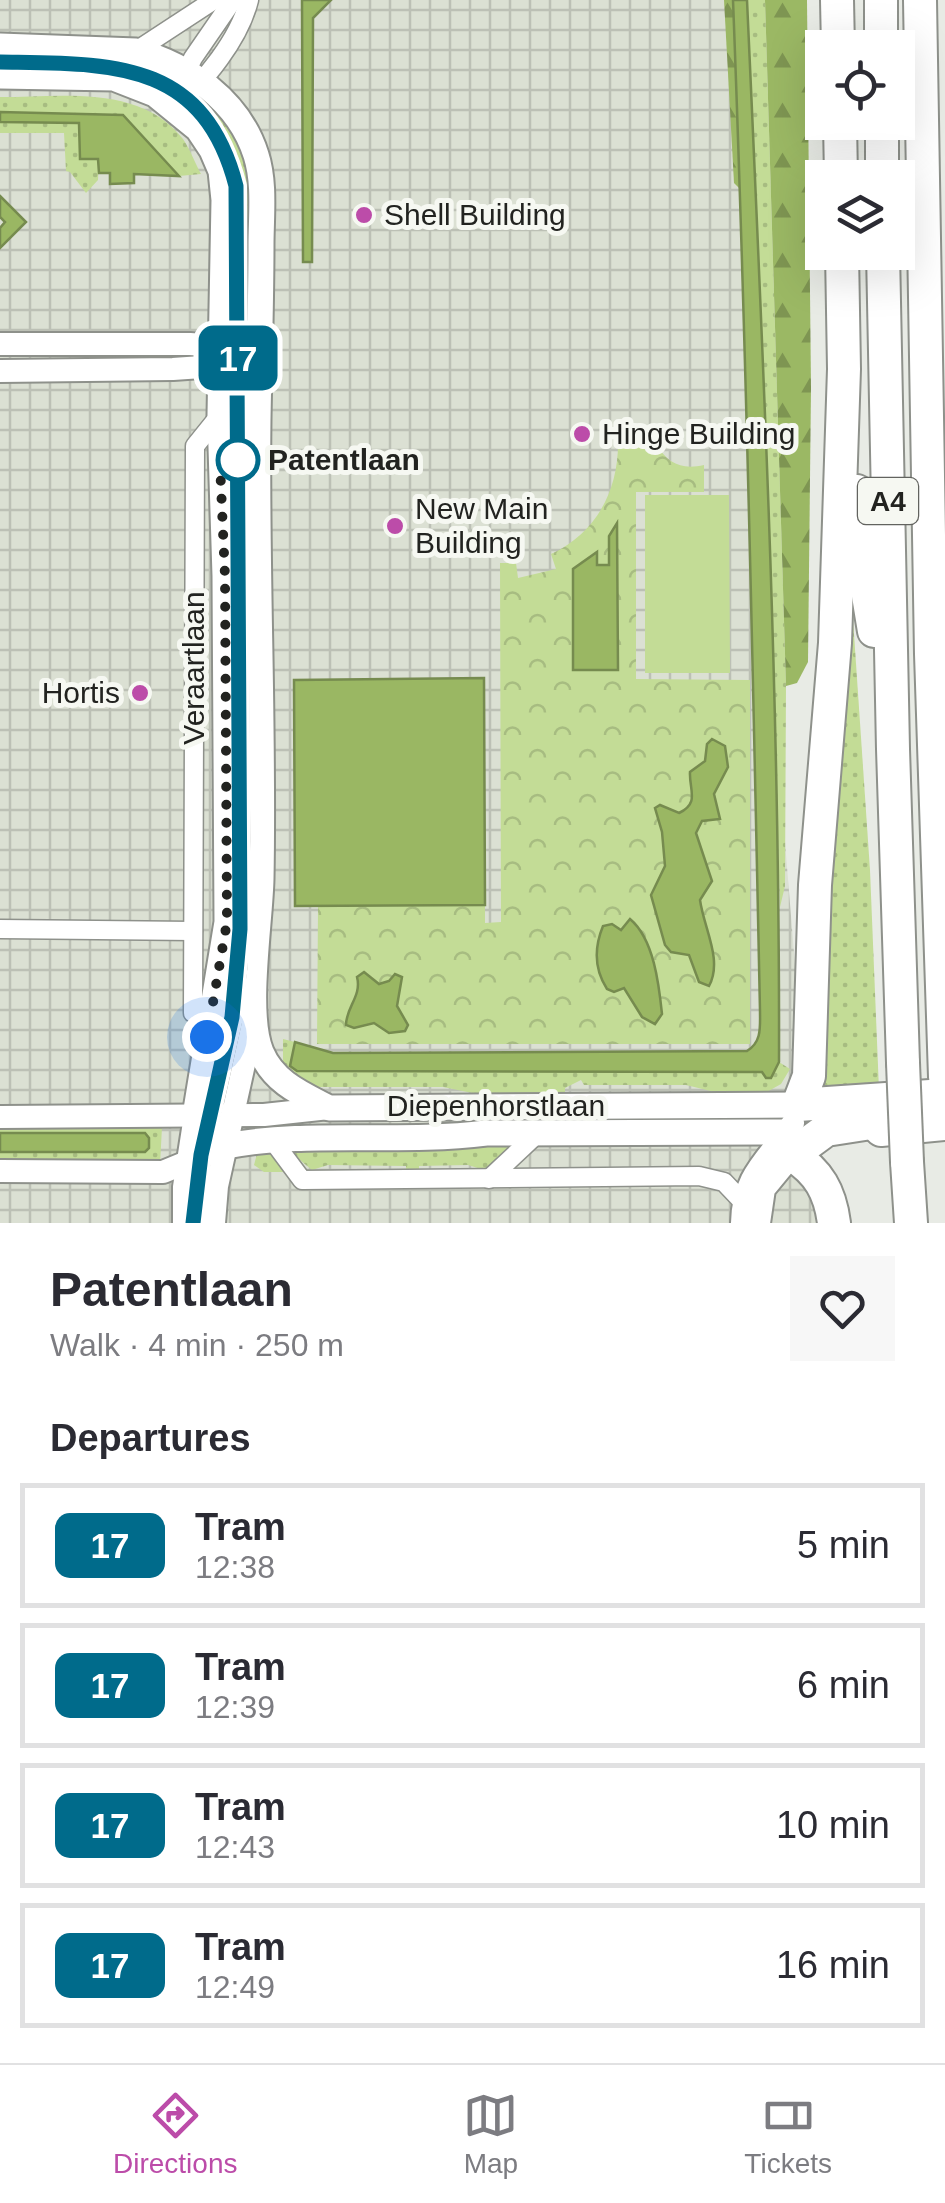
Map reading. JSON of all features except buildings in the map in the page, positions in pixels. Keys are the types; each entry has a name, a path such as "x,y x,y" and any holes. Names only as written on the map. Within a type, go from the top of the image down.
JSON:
{"highway":[{"path":"837,0 838,30"},
{"path":"881,0 882,30"},
{"name":"A4","path":"920,0 931,654 945,1077"},
{"name":"A4","path":"788,1134 806,1087 810,1064 814,900 835,643 844,369 842,270"},
{"name":"A4","path":"883,270 892,748 910,1223"},
{"name":"A4","path":"844,369 862,559 892,748"},
{"path":"788,1134 945,1095"},
{"path":"788,1134 945,1115"},
{"path":"826,1130 852,1132 945,1124"},
{"path":"788,1134 823,1184 834,1223"}],"main road":[{"path":"0,46 136,51 194,76 228,106 241,123 257,158 262,199 261,879 254,1015 260,1051 274,1073 284,1084 329,1108"},
{"path":"0,76 114,78 155,94 173,106"},
{"name":"Veraartlaan","path":"173,106 198,129 220,171 224,200 220,415 227,903 195,1116"},
{"name":"Diepenhorstlaan","path":"329,1108 788,1134"},
{"path":"195,1116 226,1146"},
{"name":"Diepenhorstlaan","path":"226,1146 273,1140 438,1139 486,1133 788,1134"}],"street":[{"path":"136,51 214,0"},
{"path":"194,76 233,0"},
{"path":"173,106 247,9 249,0"},
{"path":"0,344 260,356"},
{"path":"0,371 221,356"},
{"name":"Veraartlaan","path":"193,1013 195,446 220,415"},
{"path":"0,930 193,930 220,962"},
{"path":"214,1223 217,1186 254,1015"},
{"name":"Diepenhorstlaan","path":"0,1117 233,1115 329,1108"},
{"name":"Veraartlaan","path":"184,1223 184,1187 195,1116"},
{"name":"Diepenhorstlaan","path":"489,1179 538,1134"},
{"path":"742,1213 752,1176 788,1134"},
{"path":"758,1223 764,1189 788,1134"},
{"path":"273,1140 302,1180 699,1176 724,1182 742,1213"},
{"name":"Diepenhorstlaan","path":"0,1171 162,1172 226,1146"}],"shaded area":[{"path":"0,0 730,0 760,535 816,1223 0,1223"},
{"path":"302,0 331,0 313,18 312,262 303,262"},
{"path":"733,0 747,0 759,266 774,664 779,1062 771,1078 762,1072 297,1071 290,1066 295,1042 333,1053 747,1051 758,1039 752,632"},
{"path":"0,112 123,115 179,176 134,174 134,183 110,184 110,173 99,173 98,159 80,159 79,123 0,122"},
{"path":"0,196 26,222 0,248 0,228 5,222 0,217"},
{"path":"617,523 618,670 573,670 573,569 597,552 597,565 609,565 609,536"},
{"path":"484,678 485,905 295,906 294,680"},
{"path":"712,739 725,746 728,767 714,794 720,819 702,821 696,833 712,881 700,900 713,955 709,986 699,982 689,955 671,952 665,945 651,895 665,866 655,808 660,805 679,813 689,805 690,772 705,761 707,744"},
{"path":"630,919 645,938 654,963 662,1014 655,1024 642,1017 624,988 614,992 607,989 598,966 603,926 612,924 621,930"},
{"path":"364,972 379,984 395,974 402,977 397,1006 408,1025 405,1031 389,1033 374,1023 354,1028 346,1025 357,977"},
{"path":"0,1133 145,1133 149,1148 145,1152 0,1152"}],"green space":[{"path":"724,0 733,0 741,190 734,183"},
{"path":"747,0 765,0 786,686 785,886 780,907 763,359"},
{"path":"765,0 807,0 805,270 810,270 811,388 808,662 797,683 786,686"},
{"path":"0,51 106,54 174,71 176,82 165,90 0,74"},
{"path":"203,95 227,119 247,164 252,206 250,307 232,307 231,215 193,111 194,103"},
{"path":"0,97 99,97 145,109 166,121 183,139 201,174 179,176 123,115 0,112"},
{"path":"0,122 79,123 80,158 99,159 98,180 86,193 66,171 64,133 0,133"},
{"path":"250,412 251,936 249,984 235,1079 211,1073 235,520 235,413"},
{"path":"618,444 656,444 676,464 704,465 704,492 636,492 636,679 750,680 750,1044 317,1044 318,906 485,905 485,923 501,922 500,563 516,563 518,578 556,569 551,554 580,535 601,510 614,479"},
{"path":"645,495 729,495 730,673 645,673"},
{"path":"846,516 870,870 879,1090 822,1097"},
{"path":"283,1039 295,1042 291,1066 762,1072 766,1078 771,1078 779,1062 790,1069 781,1084 765,1093 723,1094 686,1085 584,1085 581,1080 565,1088 565,1096 492,1097 443,1087 317,1087 306,1085 283,1070"},
{"path":"0,1122 162,1127 160,1165 0,1166 0,1152 144,1152 149,1138 144,1133 0,1133"},
{"path":"517,1142 484,1170 468,1165 419,1166 419,1171 406,1171 406,1166 328,1165 312,1170 288,1150 428,1150"},
{"path":"258,1150 268,1152 288,1172 264,1172 254,1165"}],"tram line":[{"path":"0,54 118,62 152,70 182,85 207,107 228,139 244,183 249,841 246,969 238,1033 204,1182 201,1223"},
{"name":"17","path":"0,62 110,66 158,80 176,90 208,122 225,151 236,186 240,929 232,1017 201,1155 193,1223"}],"place":[{"name":"Shell Building","path":"364,215"},
{"name":"Hinge Building","path":"582,434"},
{"name":"Patentlaan","path":"238,460"},
{"name":"New Main Building","path":"395,526"},
{"name":"Hortis","path":"140,693"}],"route":[{"path":"207,1037 227,922 225,576 220,464 238,460"}]}
